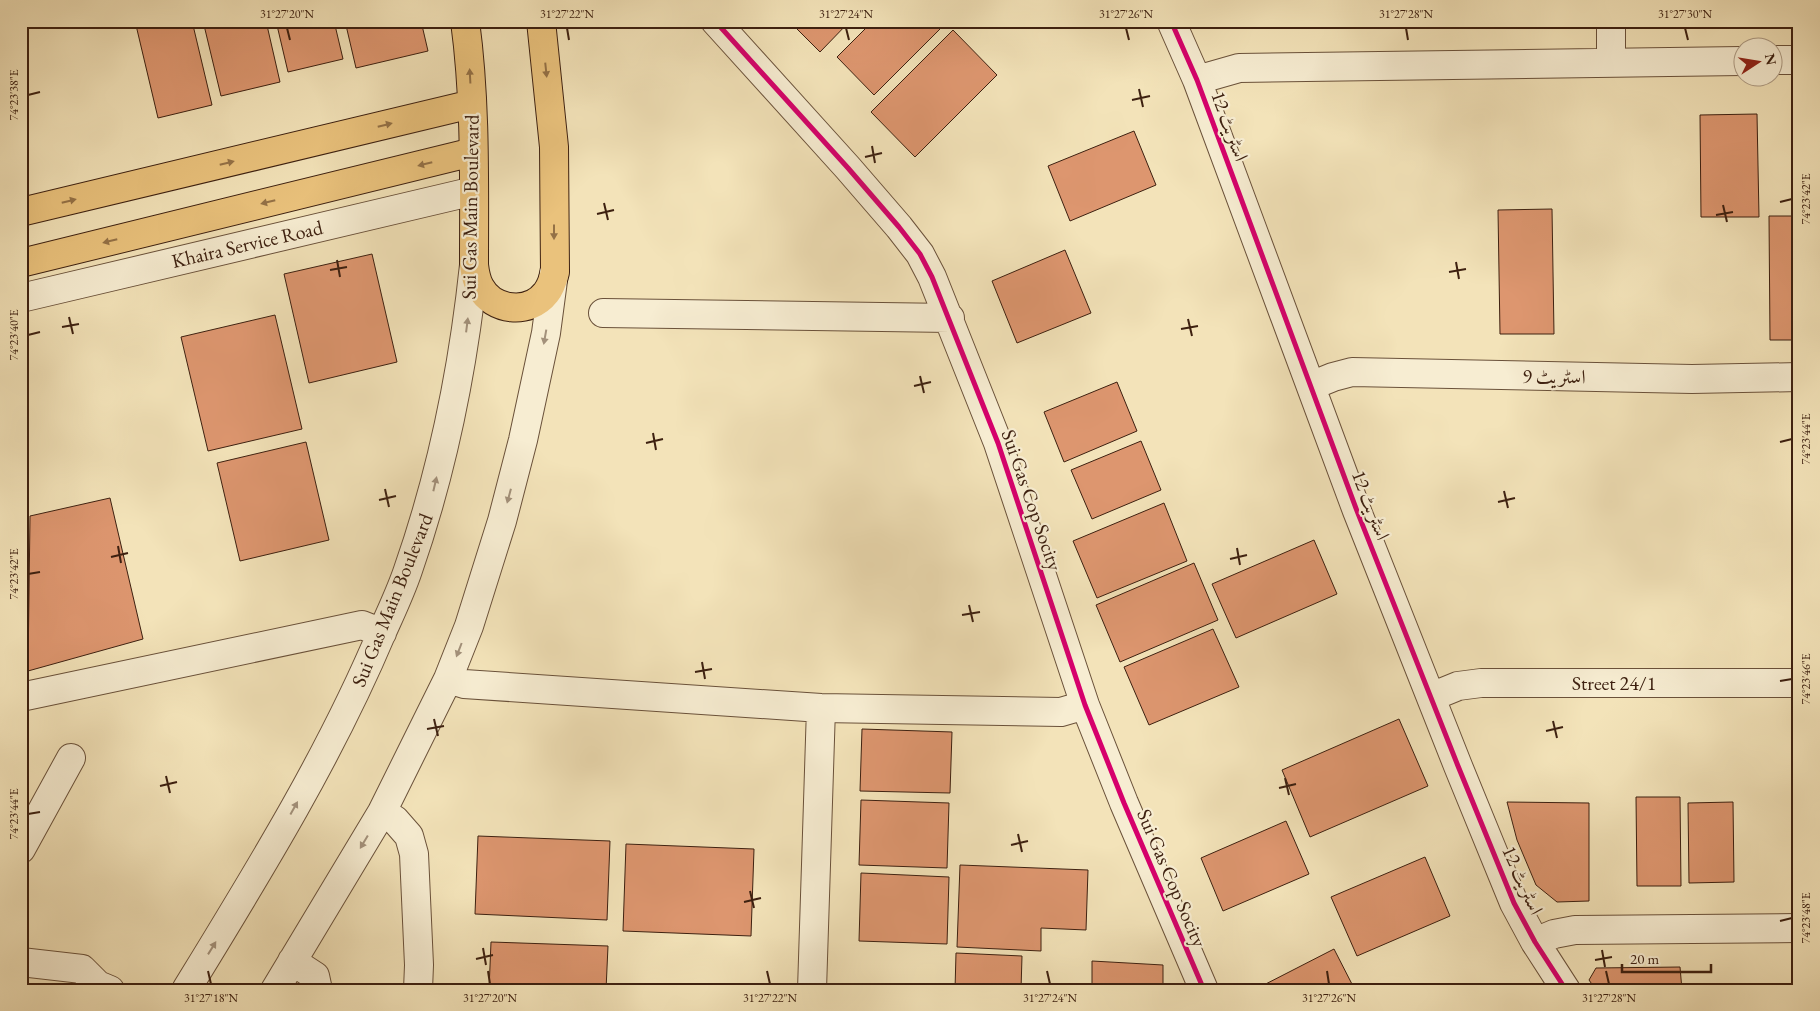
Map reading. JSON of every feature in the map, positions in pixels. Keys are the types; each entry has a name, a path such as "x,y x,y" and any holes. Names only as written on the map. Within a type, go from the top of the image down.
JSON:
{"main road":[{"name":"Sui Gas Main Boulevard","path":"464,21 469,53 472,104 474,265"},
{"path":"474,265 476,278 481,289 489,299 499,305 512,308 524,307 536,302 552,284 555,272 554,147 541,21"},
{"path":"21,212 472,104"},
{"path":"21,263 473,152"}],"street":[{"name":"Sui Gas Cop Socity","path":"715,21 848,168 910,240 932,277 950,318 998,443 1085,705 1124,803 1204,990"},
{"name":"اسٹریٹ 12","path":"1171,21 1197,80 1357,511 1514,903 1535,942 1566,990"},
{"path":"1611,21 1611,63"},
{"path":"1782,60 1799,60"},
{"path":"1197,80 1239,68 1732,61"},
{"name":"Khaira Service Road","path":"21,298 474,191"},
{"name":"Sui Gas Main Boulevard","path":"186,990 253,881 331,740 364,677 408,572 432,497 457,390 467,330 474,265"},
{"path":"275,990 382,812 448,679 469,626 502,521 523,440 546,333 555,272"},
{"path":"603,313 950,318"},
{"name":"اسٹریٹ 9","path":"1311,386 1352,372 1692,379 1799,377"},
{"path":"21,697 362,625 382,633"},
{"path":"448,679 464,684 821,708 1060,712 1085,705"},
{"name":"Street 24/1","path":"1431,697 1458,686 1481,683 1799,683"},
{"path":"812,990 821,708"},
{"path":"21,849 71,758"},
{"path":"382,812 395,820 409,836 414,854 418,990"},
{"path":"1535,942 1554,934 1576,930 1799,928"},
{"path":"292,961 315,976 318,990"},
{"path":"21,962 82,969 98,985 110,990"}],"building":[{"path":"135,21 192,21 212,105 158,118"},
{"path":"203,21 266,21 280,82 221,96"},
{"path":"276,21 334,21 343,59 288,72"},
{"path":"345,21 421,21 428,51 356,68"},
{"path":"789,21 850,21 820,52"},
{"path":"873,21 939,21 943,26 874,95 837,57"},
{"path":"953,30 997,75 915,157 871,112"},
{"path":"1757,114 1759,217 1701,217 1700,115"},
{"path":"1134,131 1156,185 1070,221 1048,166"},
{"path":"1552,209 1554,334 1500,334 1498,210"},
{"path":"1769,216 1799,216 1799,340 1770,340"},
{"path":"1065,250 1091,313 1017,343 992,281"},
{"path":"372,254 397,362 309,383 284,274"},
{"path":"275,315 302,429 208,451 181,337"},
{"path":"1117,382 1137,431 1064,462 1044,412"},
{"path":"1141,441 1161,490 1092,519 1071,470"},
{"path":"306,442 329,540 240,561 217,463"},
{"path":"110,498 143,639 28,671 30,516"},
{"path":"1164,503 1187,561 1097,598 1073,541"},
{"path":"1314,540 1337,594 1236,638 1212,584"},
{"path":"1194,563 1218,620 1120,662 1096,605"},
{"path":"1213,629 1239,687 1149,725 1124,667"},
{"path":"1399,719 1428,786 1310,837 1282,770"},
{"path":"862,729 952,732 950,793 860,791"},
{"path":"1636,797 1680,797 1681,886 1637,886"},
{"path":"861,800 949,803 947,868 859,865"},
{"path":"1507,802 1589,803 1589,901 1557,902 1536,885 1517,840"},
{"path":"1733,802 1734,882 1689,883 1688,803"},
{"path":"1286,821 1309,874 1223,911 1201,858"},
{"path":"478,836 610,841 607,920 475,914"},
{"path":"626,844 754,849 751,936 623,931"},
{"path":"1425,857 1450,916 1357,956 1331,897"},
{"path":"960,865 1088,870 1086,930 1041,928 1041,951 957,947"},
{"path":"861,873 949,877 947,944 859,941"},
{"path":"491,942 608,946 606,990 489,990"},
{"path":"1334,949 1355,990 1254,990"},
{"path":"956,953 1022,956 1021,990 955,990"},
{"path":"1092,961 1163,965 1163,990 1092,990"},
{"path":"1680,967 1682,990 1596,990 1589,980 1596,968"}],"cycle path":[{"path":"715,21 899,227 920,254 932,277 998,443 1085,705 1124,803 1204,990"},
{"path":"1171,21 1197,80 1357,511 1458,766 1514,903 1535,942 1566,990"}]}
